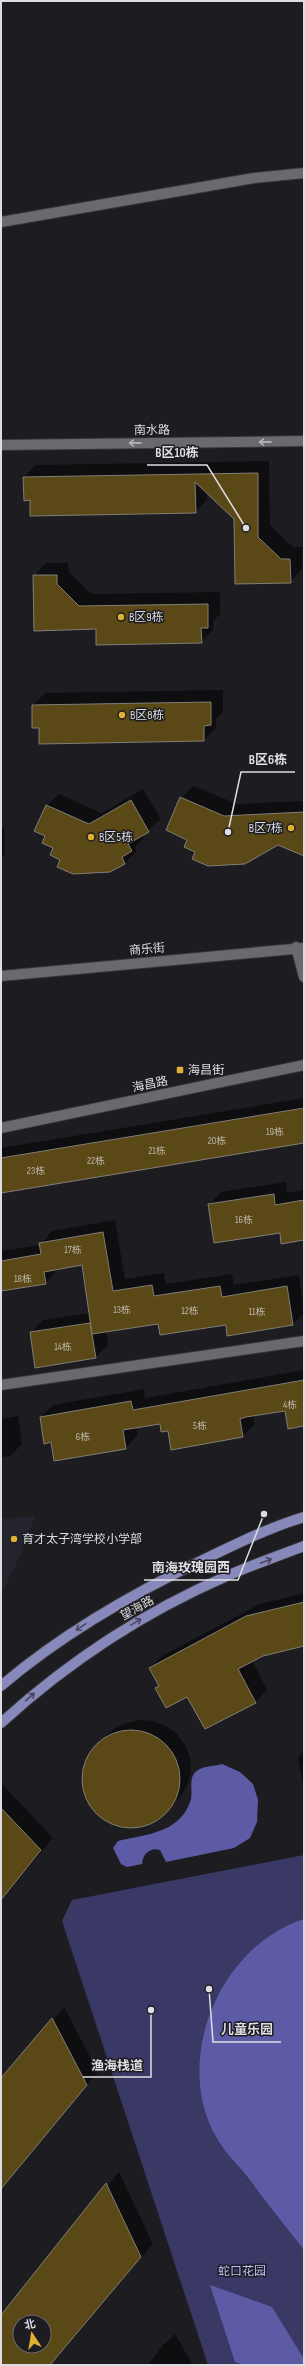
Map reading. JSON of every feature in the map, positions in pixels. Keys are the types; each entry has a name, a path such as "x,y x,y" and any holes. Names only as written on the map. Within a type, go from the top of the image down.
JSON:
{"main road":[{"name":"望海路","path":"1,1686 27,1664 96,1617 171,1575 244,1540 304,1517"},
{"name":"望海路","path":"1,1723 33,1694 89,1652 139,1620 227,1576 304,1546"}],"street":[{"path":"1,222 254,178 304,173"},
{"name":"南水路","path":"1,445 304,441"},
{"name":"商乐街","path":"1,976 300,947 304,978"},
{"name":"海昌路","path":"1,1128 304,1065"},
{"path":"1,1385 304,1341"}],"shaded area":[{"name":"育才太子湾学校小学部","path":"35,1516 19,1558 1,1594 1,1519"},
{"path":"222,1764 240,1772 253,1784 258,1800 257,1822 250,1838 234,1848 166,1862 160,1850 154,1849 145,1854 142,1864 127,1867 121,1864 113,1848 118,1841 153,1833 177,1821 188,1807 193,1775 202,1768"},
{"path":"304,1919 304,2250 216,2137 204,2106 199,2074 202,2041 212,2009 228,1979 249,1953 274,1933"},
{"path":"210,2285 272,2307 304,2359 304,2365 244,2365 235,2362"}],"green space":[{"name":"蛇口花园","path":"304,1855 304,1919 274,1934 238,1965 215,2001 204,2035 204,2105 216,2138 304,2250 304,2365 208,2365 62,1921 72,1900"}],"building":[{"path":"258,473 258,537 281,559 290,559 291,583 235,584 234,519 195,482 196,513 30,516 30,500 24,501 23,477"},
{"name":"B区9栋","path":"33,575 57,575 57,584 79,606 208,604 208,628 201,628 202,643 96,645 96,629 34,631"},
{"name":"B区8栋","path":"211,702 211,725 204,726 204,741 39,744 39,728 32,728 32,705"},
{"path":"180,797 224,816 304,812 304,856 278,845 245,864 208,866 192,859 195,852 184,847 187,840 166,830"},
{"name":"B区5栋","path":"131,800 149,832 128,844 132,851 122,857 125,864 110,872 73,874 57,867 60,860 50,855 53,848 42,843 45,836 34,831 46,805 89,824"},
{"path":"304,1108 304,1143 1,1193 1,1158"},
{"path":"274,1194 275,1205 304,1200 304,1240 281,1244 280,1233 214,1243 208,1204"},
{"path":"103,1232 113,1291 152,1285 154,1296 220,1286 222,1297 287,1286 293,1325 227,1336 226,1325 160,1335 158,1324 92,1334 82,1265 44,1272 46,1284 1,1291 1,1261 41,1254 39,1243"},
{"path":"90,1323 96,1358 35,1368 30,1332"},
{"path":"304,1380 304,1426 288,1429 285,1411 246,1417 240,1419 243,1437 171,1450 168,1431 161,1432 160,1424 123,1430 126,1449 54,1461 51,1442 44,1444 40,1417 131,1401 133,1410"},
{"path":"304,1602 304,1646 263,1656 238,1669 256,1703 205,1729 187,1697 166,1708 155,1688 159,1686 149,1668 246,1616"},
{"path":"131,1730 150,1734 166,1744 176,1760 180,1779 176,1798 166,1814 150,1824 131,1828 112,1824 96,1814 86,1798 82,1779 86,1760 96,1744 112,1734"},
{"path":"1,1808 41,1850 1,1900"},
{"path":"52,2018 87,2085 1,2189 1,2078"},
{"path":"106,2183 141,2257 50,2365 1,2365 1,2315"}],"place":[{"name":"B区10栋","path":"246,528"},
{"name":"B区9栋","path":"121,617"},
{"name":"B区8栋","path":"122,715"},
{"name":"B区7栋","path":"291,828"},
{"name":"B区6栋","path":"228,832"},
{"name":"B区5栋","path":"91,837"},
{"name":"海昌街","path":"180,1070"},
{"name":"南海玫瑰园西","path":"264,1514"},
{"name":"育才太子湾学校小学部","path":"14,1539"},
{"name":"儿童乐园","path":"209,1989"},
{"name":"渔海栈道","path":"151,2010"}]}
